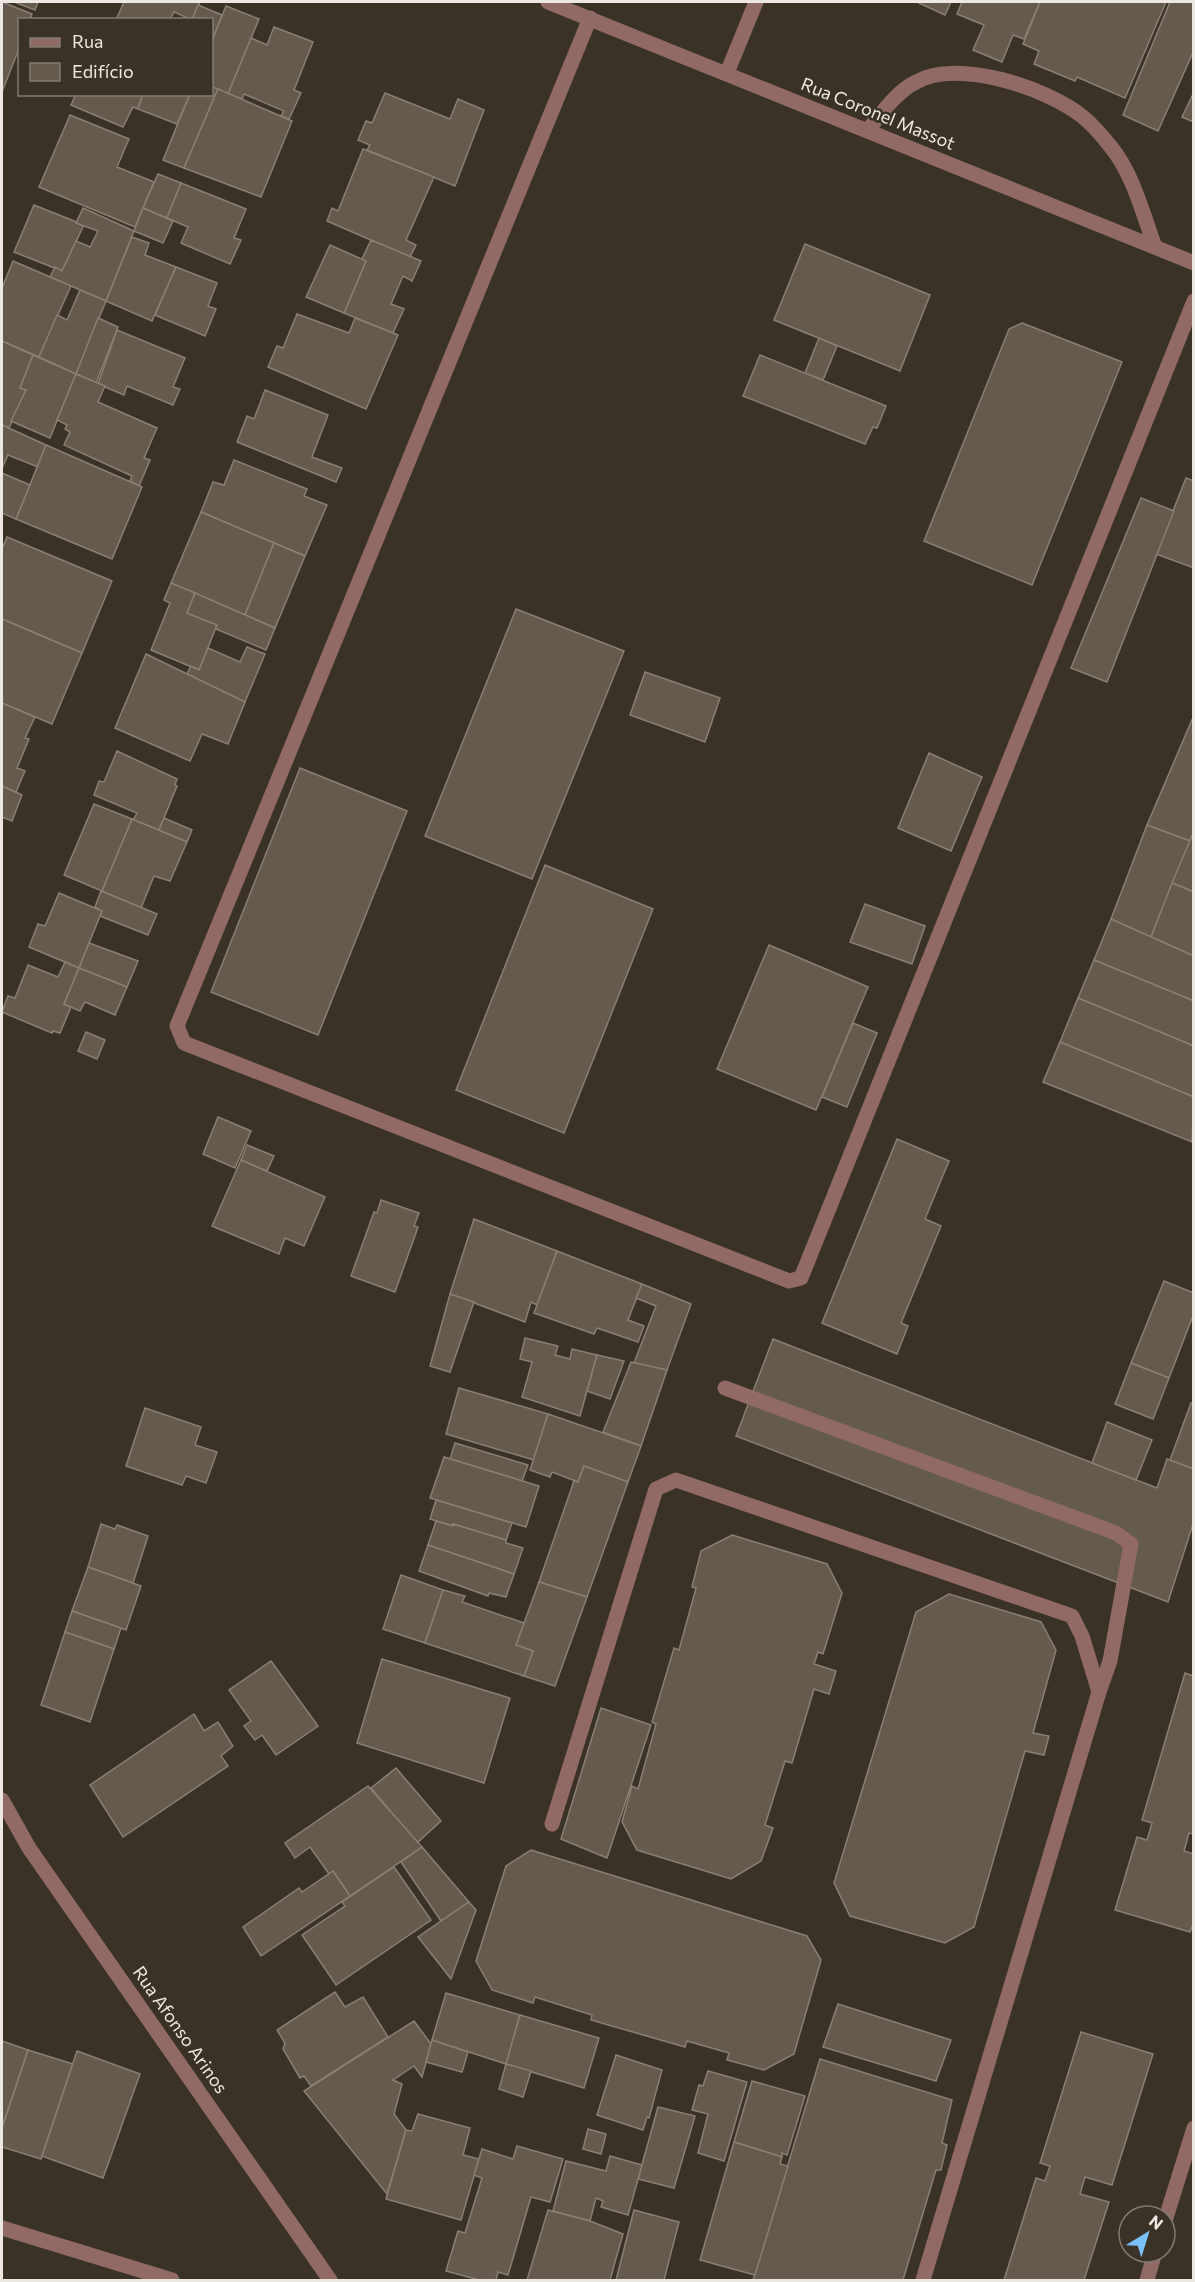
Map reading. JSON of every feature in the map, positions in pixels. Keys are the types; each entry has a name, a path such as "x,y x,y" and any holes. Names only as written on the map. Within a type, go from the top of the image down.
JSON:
{"street":[{"name":"Rua Coronel Massot","path":"549,2 1194,263"},
{"path":"727,74 756,2"},
{"path":"590,18 177,1026 184,1042 789,1281 801,1278 1194,301"},
{"path":"868,130 891,102 916,81 952,72 997,77 1046,96 1083,117 1112,148 1127,174 1155,247"},
{"path":"725,1388 1116,1533 1131,1544 1110,1661 923,2280"},
{"path":"552,1824 656,1489 676,1480 1072,1616 1082,1636 1099,1692"},
{"name":"Rua Afonso Arinos","path":"2,1800 36,1858 330,2280"},
{"path":"1170,2204 1194,2128"},
{"path":"2,2228 172,2280"},
{"path":"1147,2280 1152,2264"}],"building":[{"path":"2,2 32,14 31,18 18,18 18,51 2,92"},
{"path":"14,2 38,2 35,10"},
{"path":"124,2 200,2 193,18 174,12 171,18 117,18"},
{"path":"920,2 951,2 945,15"},
{"path":"962,2 1040,2 1024,39 1013,35 1002,62 973,50 984,25 957,14"},
{"path":"1040,2 1166,2 1125,98 1077,77 1075,81 1034,64 1039,51 1023,44"},
{"path":"1170,2 1194,2 1194,50 1158,131 1123,115"},
{"path":"198,5 222,15 213,38 213,18 193,18"},
{"path":"226,6 259,19 228,94 213,87 213,38"},
{"path":"274,27 313,42 294,90 301,93 289,119 281,116 284,111 244,94 242,99 228,94 251,38 267,45"},
{"path":"213,87 218,89 184,168 163,160 189,96 213,96"},
{"path":"218,89 292,121 261,197 184,168"},
{"path":"1194,92 1194,122 1182,117"},
{"path":"385,93 450,119 458,99 484,110 455,186 367,150 370,145 358,140 366,121 372,123"},
{"path":"75,96 142,96 138,109 133,107 123,127 71,105"},
{"path":"142,96 189,96 177,124 138,109"},
{"path":"70,115 129,139 117,167 154,182 135,227 39,187"},
{"path":"363,149 434,177 406,240 416,245 410,257 327,221 332,208 338,211"},
{"path":"158,174 181,183 167,218 143,208"},
{"path":"181,183 246,209 234,238 241,240 230,264 181,243 188,227 167,218"},
{"path":"34,205 84,225 62,271 14,252"},
{"path":"83,208 134,231 106,301 50,277 55,267 62,271 76,241 90,247 98,231 76,223"},
{"path":"143,208 173,221 163,243 134,231"},
{"path":"132,237 149,243 145,255 176,267 152,321 106,301"},
{"path":"371,240 421,261 412,281 403,276 391,304 404,309 393,333 344,313 366,261 362,259"},
{"path":"805,244 930,295 900,371 774,320"},
{"path":"330,245 366,261 344,313 306,297"},
{"path":"13,261 71,286 39,357 2,341 2,288"},
{"path":"176,267 217,283 208,306 216,309 205,336 155,315"},
{"path":"80,290 106,301 76,374 39,357 57,315 67,320"},
{"path":"297,314 349,333 355,318 398,335 366,409 268,367 277,346 283,348"},
{"path":"98,318 118,327 96,383 76,374"},
{"path":"1022,323 1122,362 1032,585 924,541 1009,329"},
{"path":"117,330 185,358 173,387 180,389 173,405 127,386 124,395 98,384"},
{"path":"819,338 837,346 823,380 805,373"},
{"path":"2,341 33,355 20,388 26,390 9,428 2,425"},
{"path":"33,355 76,374 50,438 11,421 26,390 20,388"},
{"path":"760,355 886,406 877,428 873,427 865,444 743,396"},
{"path":"76,374 105,386 98,402 157,428 144,458 150,460 139,486 130,481 132,476 64,445 70,432 65,429 67,425 57,420"},
{"path":"265,390 328,415 312,457 342,468 336,482 237,442 247,416 254,419"},
{"path":"2,425 46,445 38,467 8,455 2,468"},
{"path":"46,445 142,487 112,559 16,519"},
{"path":"234,460 307,489 304,496 327,505 305,556 201,512 213,482 224,485"},
{"path":"2,473 30,485 16,519 2,513"},
{"path":"1186,478 1194,481 1194,568 1156,554"},
{"path":"1141,498 1174,511 1107,682 1071,668"},
{"path":"201,512 274,543 245,615 171,583"},
{"path":"7,537 112,581 82,653 2,619 2,549"},
{"path":"274,543 305,556 275,628 245,615"},
{"path":"171,583 195,593 187,613 217,625 199,670 151,650 170,603 164,600"},
{"path":"195,593 275,628 266,650 216,629 217,625 187,613"},
{"path":"516,609 624,651 532,879 425,836"},
{"path":"2,619 82,653 52,724 2,703"},
{"path":"247,647 265,654 245,702 187,674 191,666 199,670 208,648 240,662"},
{"path":"146,654 245,702 228,744 202,734 190,761 115,728"},
{"path":"645,672 720,698 705,742 630,715"},
{"path":"2,703 35,717 25,738 29,739 17,768 25,771 16,792 2,786"},
{"path":"1194,715 1194,831 1190,841 1147,825"},
{"path":"117,751 177,779 175,785 177,786 159,830 133,820 137,813 94,795 99,781 104,782"},
{"path":"929,753 982,777 951,851 898,828"},
{"path":"300,768 407,811 318,1035 211,992"},
{"path":"2,786 22,795 12,821 2,817"},
{"path":"94,804 132,819 102,891 64,875"},
{"path":"164,818 192,830 187,842 159,830"},
{"path":"132,819 187,842 170,881 154,876 141,908 102,891"},
{"path":"1147,825 1190,841 1151,937 1111,919"},
{"path":"1194,831 1194,892 1172,883"},
{"path":"545,865 653,909 564,1133 456,1090"},
{"path":"1172,883 1194,892 1194,956 1151,937"},
{"path":"101,891 157,914 148,935 100,916 102,911 95,907"},
{"path":"59,893 102,911 79,968 29,947 38,924 45,926"},
{"path":"865,904 925,926 912,964 850,942"},
{"path":"1111,919 1194,956 1194,1001 1094,960"},
{"path":"89,943 138,961 127,987 79,968"},
{"path":"769,945 868,987 816,1110 717,1069"},
{"path":"1094,960 1194,1001 1194,1046 1078,998"},
{"path":"65,962 79,968 64,1004 71,1007 60,1033 53,1031 52,1033 2,1012 8,996 15,998 28,965 58,977"},
{"path":"79,968 127,987 115,1015 85,1002 80,1011 64,1004"},
{"path":"1078,998 1194,1046 1194,1097 1060,1042"},
{"path":"853,1023 877,1033 847,1107 822,1097"},
{"path":"86,1032 105,1040 97,1059 78,1051"},
{"path":"1060,1042 1194,1097 1192,1142 1043,1082"},
{"path":"218,1117 251,1131 235,1168 203,1154"},
{"path":"897,1139 949,1161 925,1219 941,1226 901,1323 908,1326 897,1354 822,1323"},
{"path":"247,1145 274,1156 267,1171 241,1160"},
{"path":"241,1160 325,1197 304,1246 285,1238 279,1254 212,1226"},
{"path":"381,1200 419,1213 414,1226 418,1227 395,1292 351,1276 374,1212 377,1213"},
{"path":"474,1219 557,1251 537,1305 531,1302 525,1322 450,1294"},
{"path":"557,1251 642,1284 628,1320 644,1326 638,1342 597,1328 594,1334 534,1313"},
{"path":"1164,1281 1194,1293 1194,1313 1169,1378 1131,1363"},
{"path":"642,1284 691,1304 667,1370 634,1363 656,1306 636,1298"},
{"path":"450,1294 474,1302 450,1372 430,1366"},
{"path":"525,1338 558,1346 555,1355 570,1359 572,1349 597,1355 580,1416 522,1397 532,1362 520,1359"},
{"path":"773,1339 1157,1488 1167,1459 1194,1469 1194,1521 1168,1602 736,1436"},
{"path":"597,1355 624,1361 610,1399 587,1391"},
{"path":"631,1362 667,1370 641,1446 603,1432"},
{"path":"1131,1363 1169,1378 1153,1419 1115,1404"},
{"path":"459,1388 548,1414 534,1460 446,1434"},
{"path":"1191,1403 1194,1404 1194,1469 1170,1460"},
{"path":"145,1408 201,1427 195,1445 217,1452 206,1483 186,1476 182,1485 126,1466"},
{"path":"548,1414 641,1446 628,1482 584,1466 578,1482 552,1472 550,1477 530,1470"},
{"path":"1107,1422 1152,1440 1136,1480 1092,1463"},
{"path":"455,1443 528,1465 522,1481 450,1459"},
{"path":"444,1457 539,1486 526,1527 430,1498"},
{"path":"584,1466 628,1482 587,1597 539,1582 574,1481 578,1482"},
{"path":"436,1500 512,1523 506,1540 430,1519"},
{"path":"436,1521 506,1540 506,1543 523,1548 514,1574 428,1545"},
{"path":"101,1524 115,1529 117,1525 148,1536 133,1583 88,1567"},
{"path":"732,1535 827,1564 842,1593 823,1654 818,1652 814,1664 836,1671 829,1694 814,1689 792,1763 785,1761 765,1825 773,1828 761,1861 731,1879 637,1850 622,1822 632,1786 638,1789 656,1724 652,1722 674,1648 679,1650 696,1588 692,1587 701,1551"},
{"path":"428,1545 514,1574 506,1597 489,1593 488,1596 419,1571"},
{"path":"88,1567 141,1586 126,1630 72,1611"},
{"path":"401,1575 443,1590 425,1643 383,1629"},
{"path":"539,1582 587,1597 555,1686 524,1676 533,1651 516,1645"},
{"path":"443,1590 465,1596 462,1602 524,1623 516,1645 533,1651 524,1676 425,1643"},
{"path":"949,1594 1041,1622 1056,1650 1033,1733 1049,1736 1044,1755 1025,1751 974,1927 945,1943 850,1916 834,1883 916,1612"},
{"path":"72,1611 121,1628 114,1649 65,1632"},
{"path":"65,1632 114,1649 90,1722 41,1705"},
{"path":"382,1659 510,1698 484,1783 357,1743"},
{"path":"271,1661 318,1726 276,1755 262,1735 255,1740 244,1726 251,1721 229,1690"},
{"path":"1185,1673 1194,1676 1194,1834 1189,1833 1184,1851 1194,1854 1194,1922 1190,1932 1115,1910 1137,1837 1147,1840 1152,1823 1142,1820"},
{"path":"601,1708 651,1725 607,1858 561,1839"},
{"path":"194,1714 204,1731 218,1722 233,1746 221,1756 228,1766 123,1837 90,1785"},
{"path":"396,1768 441,1821 417,1843 371,1788"},
{"path":"368,1786 422,1847 350,1896 333,1871 329,1874 310,1847 295,1858 285,1843"},
{"path":"422,1847 469,1902 441,1921 401,1862"},
{"path":"531,1850 807,1936 821,1960 794,2054 764,2070 727,2060 729,2053 687,2041 685,2047 591,2020 592,2015 535,1997 533,2003 492,1990 476,1961 506,1866"},
{"path":"394,1867 431,1920 336,1985 302,1935 345,1906 342,1902"},
{"path":"333,1871 350,1896 261,1956 243,1927 299,1888 302,1892"},
{"path":"469,1902 476,1910 451,1979 418,1937"},
{"path":"335,1992 345,2007 363,1997 388,2037 311,2086 304,2076 300,2078 283,2049 285,2043 277,2030"},
{"path":"446,1993 520,2015 506,2064 432,2040"},
{"path":"838,2004 951,2040 936,2081 823,2047"},
{"path":"520,2015 599,2038 584,2088 506,2064"},
{"path":"414,2021 431,2044 422,2077 414,2066 393,2080 402,2084 394,2114 406,2130 387,2194 304,2091"},
{"path":"1081,2032 1153,2054 1112,2185 1085,2177 1080,2194 1109,2202 1084,2280 1004,2280 1036,2178 1045,2181 1050,2166 1040,2163"},
{"path":"432,2040 468,2052 462,2072 426,2062"},
{"path":"2,2041 28,2050 2,2128"},
{"path":"28,2050 73,2064 41,2159 2,2147 2,2128"},
{"path":"77,2051 140,2074 103,2178 42,2156"},
{"path":"616,2055 662,2070 649,2118 647,2117 643,2130 597,2115"},
{"path":"820,2059 952,2100 942,2143 947,2145 941,2170 936,2170 903,2280 753,2280"},
{"path":"506,2064 531,2071 523,2097 499,2089"},
{"path":"708,2071 747,2082 724,2161 698,2153 708,2114 692,2110 699,2085 703,2086"},
{"path":"752,2081 805,2096 787,2155 782,2153 782,2157 734,2142"},
{"path":"658,2107 695,2116 674,2188 638,2179"},
{"path":"418,2114 470,2128 463,2155 479,2159 461,2220 386,2199 406,2130 412,2131"},
{"path":"588,2129 606,2134 601,2154 583,2149"},
{"path":"734,2142 782,2157 780,2164 788,2166 755,2275 700,2260"},
{"path":"517,2146 563,2159 550,2202 531,2197 508,2275 498,2272 496,2280 479,2280 446,2271 458,2231 465,2233 482,2178 474,2175 482,2149 513,2159"},
{"path":"610,2156 642,2165 628,2215 601,2207 603,2201 596,2198 590,2221 553,2211 566,2161 606,2171"},
{"path":"548,2210 590,2221 623,2234 610,2280 527,2280"},
{"path":"634,2210 679,2222 664,2280 616,2280"}]}
